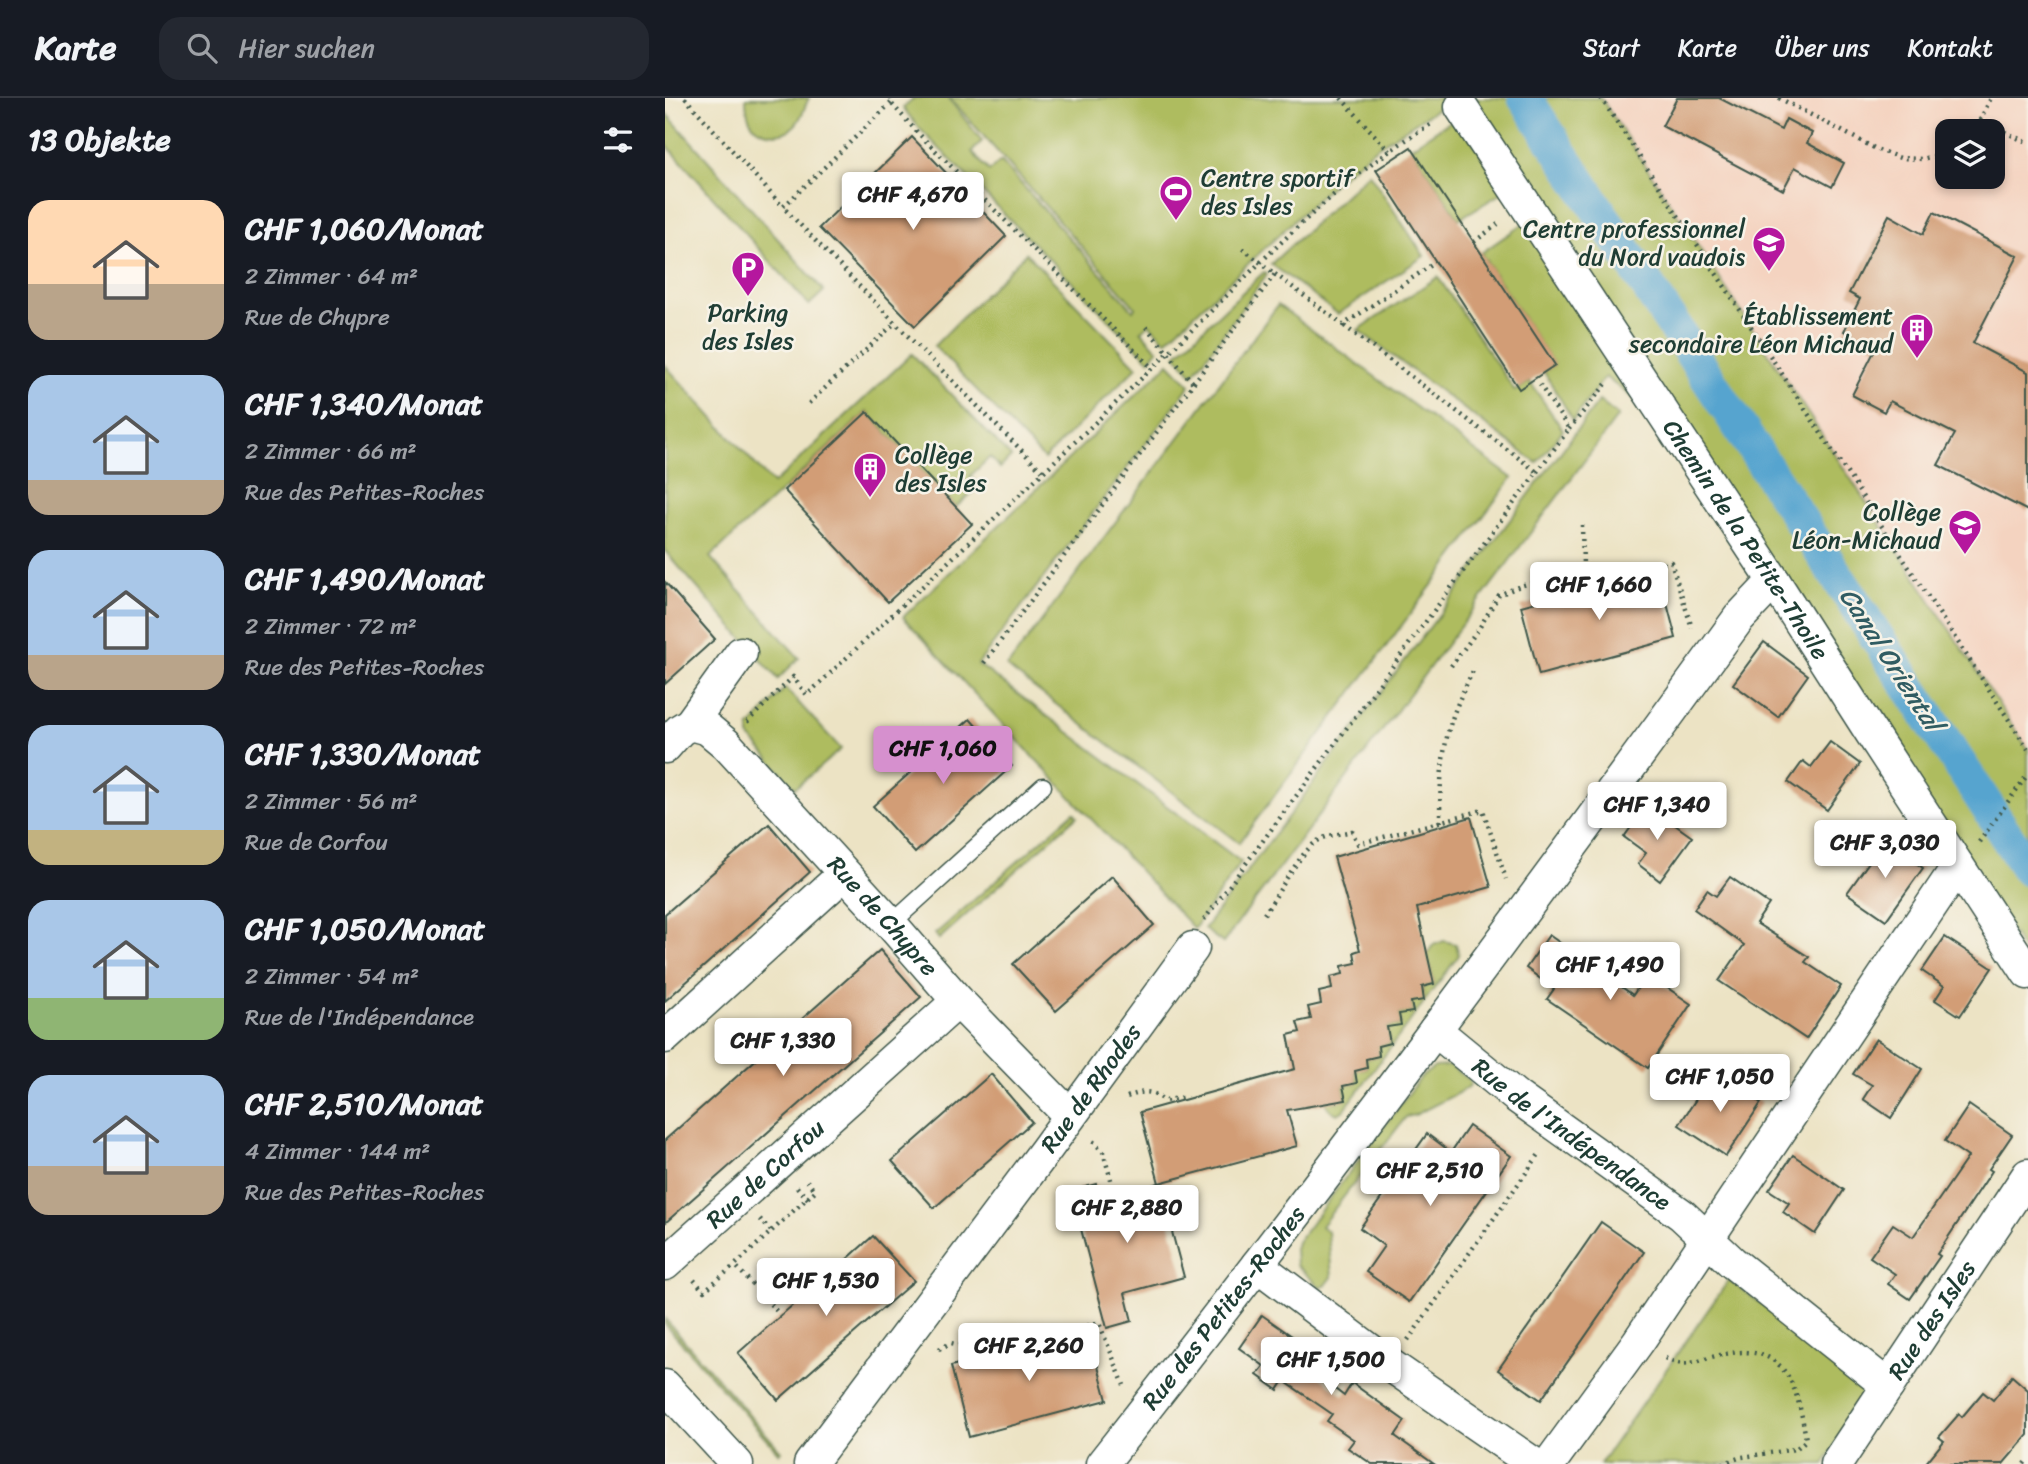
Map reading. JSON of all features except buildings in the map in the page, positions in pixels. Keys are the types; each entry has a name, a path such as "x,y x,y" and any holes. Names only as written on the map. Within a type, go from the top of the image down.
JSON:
{"street":[{"name":"Chemin de la Petite-Thoile","path":"1461,107 1774,581 1967,856 2028,973"},
{"name":"Rue des Petites-Roches","path":"1102,1464 1435,1030 1739,618 1774,581"},
{"path":"665,747 680,730 690,724 741,653"},
{"name":"Rue de Chypre","path":"690,724 708,729 726,744 958,1001 1070,1116"},
{"path":"1549,1464 1637,1342 1967,856"},
{"path":"665,1037 844,874"},
{"name":"Rue de Rhodes","path":"810,1464 1070,1116 1196,937"},
{"name":"Rue de Corfou","path":"678,1270 958,1001"},
{"name":"Rue de l'Indépendance","path":"1435,1030 1498,1082 1682,1215 1785,1306 1888,1386"},
{"name":"Rue des Isles","path":"1836,1464 2028,1175"},
{"path":"1257,1265 1390,1365 1534,1464"},
{"path":"665,1386 737,1464"}],"lane":[{"path":"891,924 1043,786"}],"path":[{"path":"685,98 783,207 1043,472"},
{"path":"1341,98 1389,151"},
{"path":"1601,98 2028,749"},
{"path":"1779,98 1876,149 1900,158 1922,159 1935,156"},
{"path":"1980,119 1991,98"},
{"path":"783,207 891,101 917,132 1152,368"},
{"path":"742,727 793,677 807,695 1168,354 1259,263 1362,170 1461,107"},
{"path":"2005,132 2028,143"},
{"path":"1239,246 1537,472"},
{"path":"1343,325 1436,262"},
{"path":"984,663 1275,274"},
{"path":"809,403 895,323"},
{"path":"1146,327 1194,384"},
{"path":"1196,937 1537,472 1606,384"},
{"path":"1539,385 1569,429"},
{"path":"1582,526 1583,567 1587,583"},
{"path":"1451,666 1478,631 1499,596 1520,586 1540,581 1544,594 1671,562 1691,627 1715,650"},
{"path":"1440,822 1440,786 1450,724 1475,667"},
{"path":"1967,856 2028,774"},
{"path":"1264,914 1304,854 1314,843 1326,837 1352,831 1358,844 1483,810 1519,916"},
{"path":"1118,1102 1140,1092 1155,1093 1165,1101 1182,1097"},
{"path":"1390,1365 1558,1126"},
{"path":"1086,1151 1097,1133"},
{"path":"1093,1141 1103,1152 1112,1183"},
{"path":"678,1270 704,1291 815,1191 802,1173"},
{"path":"752,1219 762,1210"},
{"path":"735,1265 781,1316"},
{"path":"932,1353 951,1343 985,1351 1099,1323 1123,1384 1150,1403"},
{"path":"1637,1342 1671,1362 1680,1363 1694,1364 1713,1357 1751,1352 1776,1362 1788,1374 1795,1390 1806,1440 1790,1450 1742,1457 1721,1464"},
{"path":"2024,1464 2028,1459"}],"shaded area":[{"name":"Collège Léon-Michaud","path":"1601,98 2028,98 2028,749 1775,362"}],"green space":[{"path":"746,98 809,98 796,124 776,134 764,132 753,125 748,115"},
{"name":"Centre sportif des Isles","path":"914,98 948,98 982,141 972,152 989,171 1001,161 1133,310 1135,307 950,98 1443,98 1446,103 1374,149 1335,182 1166,341 1149,324 1141,331 1158,350 1149,360 920,129 903,108"},
{"path":"1472,98 1601,98 2028,749 2028,958"},
{"path":"665,112 824,291 809,305 665,143"},
{"path":"1457,117 1505,191 1459,219 1411,147"},
{"path":"1369,173 1424,256 1338,314 1271,264"},
{"path":"1526,222 1639,392 1633,398 1605,377 1573,420 1544,372 1554,365 1481,253"},
{"path":"1026,253 1137,367 1044,459 934,346"},
{"path":"1264,272 1267,274 1193,375 1176,355"},
{"path":"1438,277 1515,391 1530,382 1563,430 1537,463 1358,330"},
{"path":"1278,305 1512,478 1239,843 1007,667"},
{"path":"912,354 1011,457 1000,468 990,457 970,476 980,486 956,507 867,412 710,557 799,658 778,679 665,551 665,365 773,484"},
{"path":"1169,363 1190,385 978,664 1241,862 1194,929 903,617"},
{"path":"1599,401 1618,416 1223,943 1204,929"},
{"path":"785,688 841,749 795,788 749,736 749,728"},
{"path":"1074,812 1077,816 939,939 935,934"},
{"path":"1444,941 1456,944 1459,955 1344,1110 1338,1114 1330,1110 1321,1087 1329,1086 1333,1102 1346,1100 1343,1086 1357,1083 1355,1071 1367,1068 1366,1059 1379,1056 1378,1046 1390,1043 1387,1027 1401,1025 1399,1014 1413,1012 1411,1002 1424,999 1422,987 1434,984 1427,954 1433,945"},
{"path":"1450,1066 1470,1081 1470,1085 1415,1115 1406,1117 1321,1226 1328,1232 1332,1277 1326,1285 1320,1287 1296,1265 1297,1242 1422,1076 1435,1067"},
{"path":"1729,1280 1855,1373 1862,1383 1864,1402 1824,1464 1600,1464"},
{"path":"665,1319 781,1451 779,1453 665,1324"}],"waterway":[{"name":"Canal Oriental","path":"1525,98 2028,869"}],"place":[{"name":"Centre sportif des Isles","path":"1176,222"},
{"name":"Centre professionnel du Nord vaudois","path":"1769,273"},
{"name":"Parking des Isles","path":"748,298"},
{"name":"Établissement secondaire Léon Michaud","path":"1917,360"},
{"name":"Collège des Isles","path":"870,499"},
{"name":"Collège Léon-Michaud","path":"1965,556"}]}
